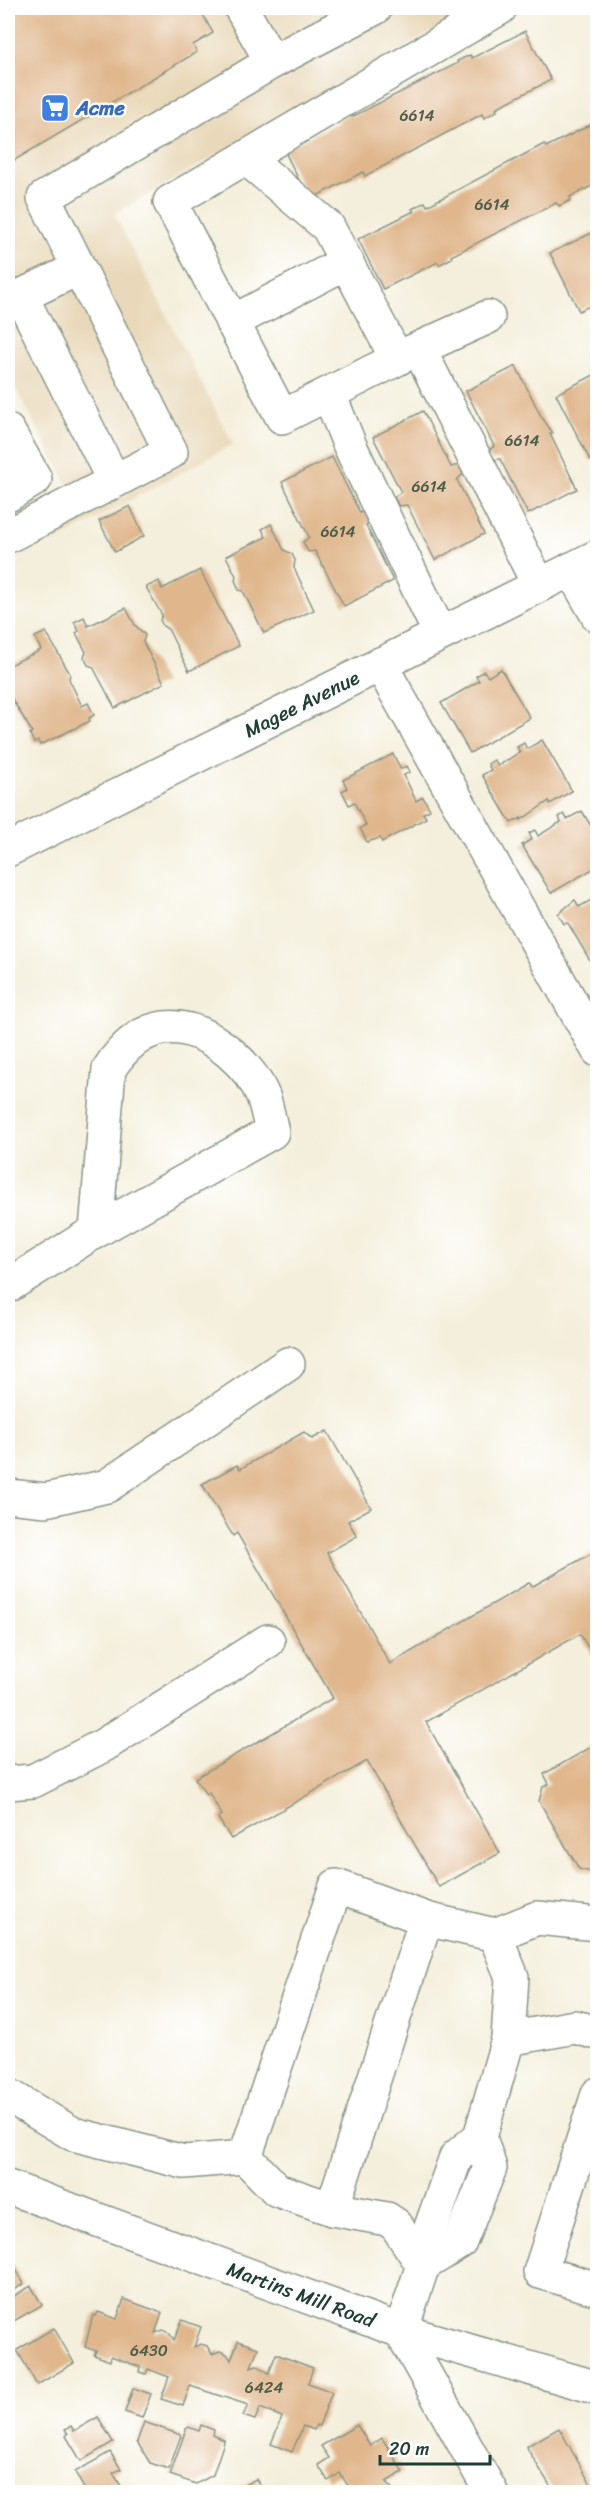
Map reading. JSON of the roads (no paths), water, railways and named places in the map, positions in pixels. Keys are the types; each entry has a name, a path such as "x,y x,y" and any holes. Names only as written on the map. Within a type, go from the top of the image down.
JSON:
{"street":[{"path":"241,8 272,62"},
{"path":"8,536 171,452 44,198 272,62 375,8"},
{"path":"488,318 408,354 282,417 170,202 500,8"},
{"path":"246,158 328,227 347,262 408,354 539,585"},
{"path":"232,322 347,262"},
{"path":"79,268 14,292 114,481"},
{"path":"329,394 350,446 441,634"},
{"path":"8,431 35,479 8,495"},
{"path":"584,562 597,616"},
{"name":"Magee Avenue","path":"8,850 584,562"},
{"path":"380,664 597,1050"},
{"path":"8,1286 96,1231 272,1132 262,1095 243,1064 215,1041 197,1030 176,1026 155,1029 136,1037 121,1051 109,1069 96,1231"},
{"path":"8,1496 46,1500 107,1486 288,1364"},
{"path":"8,1783 33,1781 104,1745 268,1641"},
{"path":"245,2157 336,1886 426,1920 495,1935 537,1918 597,1924"},
{"path":"332,2209 426,1920"},
{"path":"491,2493 401,2331 423,2265 431,2227 456,2157 480,2137 508,2039 513,1977 495,1935"},
{"path":"508,2039 575,2026 597,2033"},
{"path":"597,2094 540,2272 597,2289"},
{"path":"8,2095 74,2134 184,2162 245,2157"},
{"path":"245,2157 277,2190 332,2209 387,2219 396,2225 423,2265"},
{"name":"Martins Mill Road","path":"8,2187 401,2331 597,2388"}],"place":[{"name":"Acme","path":"55,108"}]}
